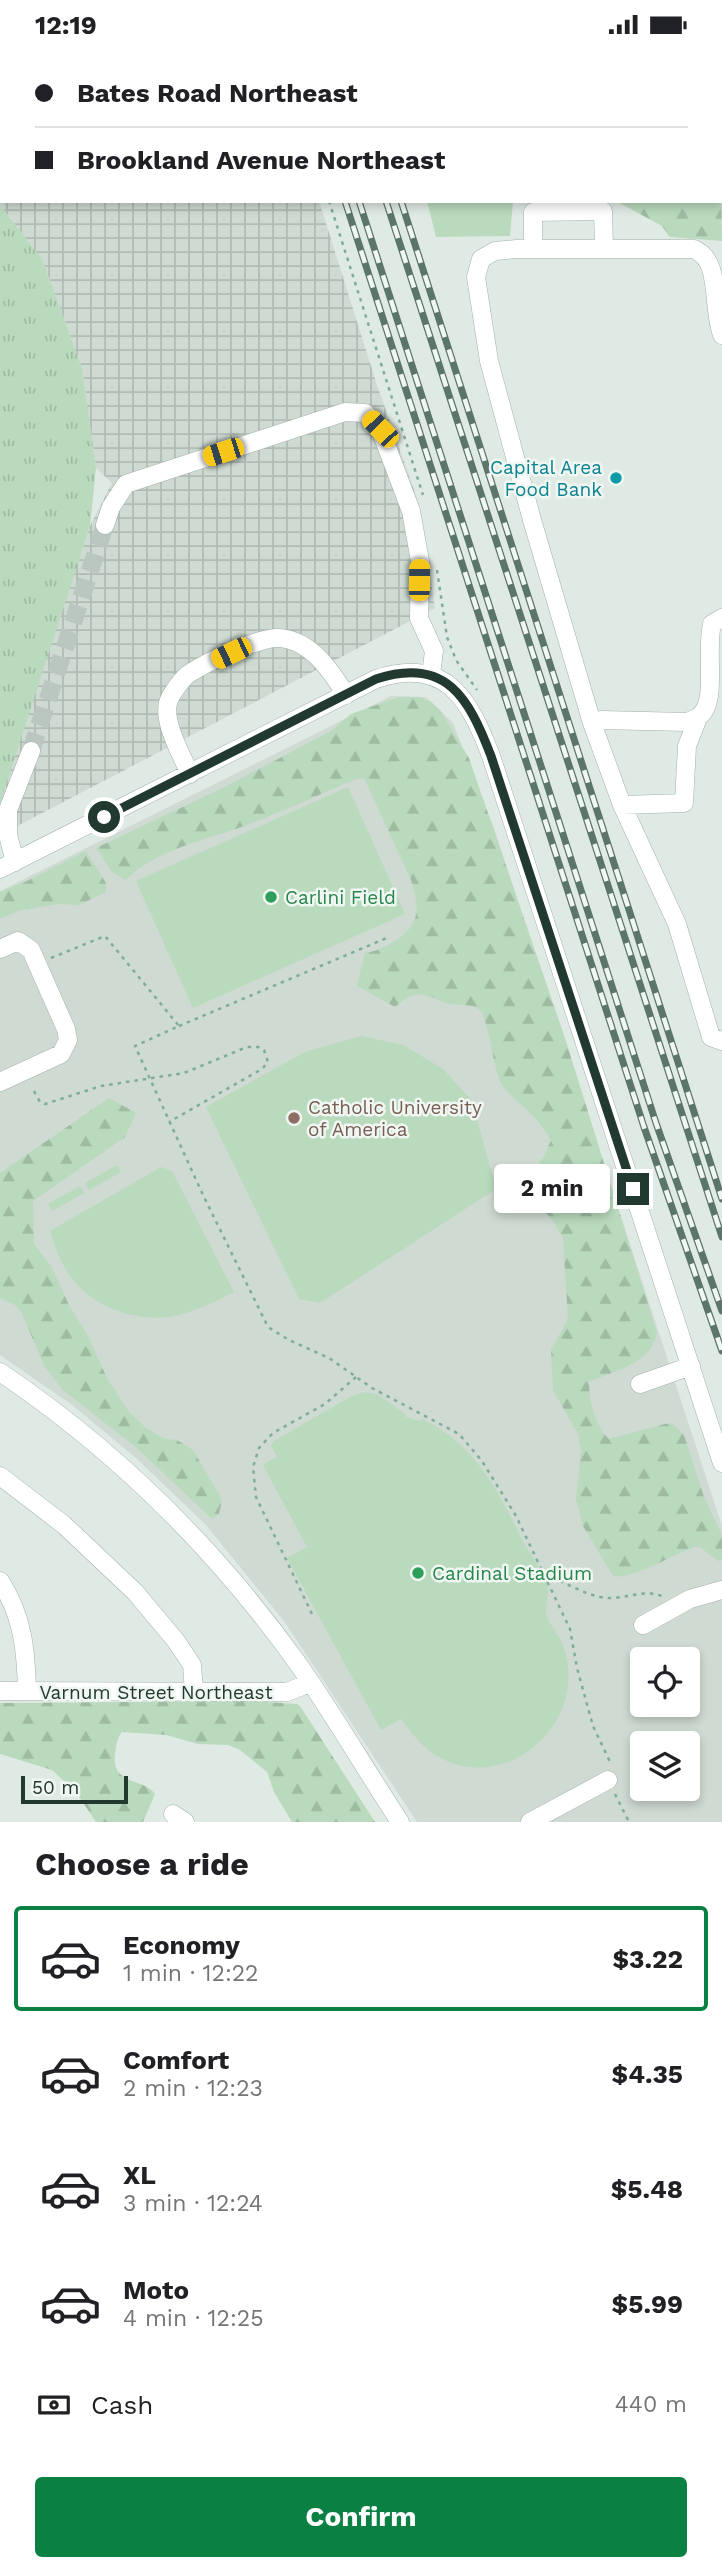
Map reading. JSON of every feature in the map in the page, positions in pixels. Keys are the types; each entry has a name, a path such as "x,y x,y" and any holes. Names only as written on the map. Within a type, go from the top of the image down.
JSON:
{"street":[{"path":"533,249 533,212 603,211 604,249"},
{"path":"722,335 718,320 717,272 714,261 706,253 694,249 495,251 481,259 476,277 489,362 535,531 592,723 622,805 677,924 711,1037 722,1041"},
{"path":"105,525 111,507 126,484 345,412 365,413 380,429 411,511 420,561 419,618 434,651 431,675"},
{"path":"622,805 684,803 687,745 698,718 706,708 709,695 709,636 712,624 722,618"},
{"path":"190,774 170,726 168,703 187,674 253,642 279,638 300,645 327,664 346,695"},
{"path":"31,751 8,810 7,865 376,679 391,674 413,673 431,675 450,685 467,703 491,756 722,1463"},
{"path":"592,723 601,720 687,722 698,718"},
{"path":"0,949 18,941 31,950 66,1029 68,1040 61,1054 0,1082"},
{"path":"640,1384 691,1366"},
{"path":"0,1372 75,1425 160,1500 225,1570 310,1683 400,1822"},
{"path":"0,1476 64,1525 135,1592 176,1641 192,1665 194,1691"},
{"path":"0,1581 15,1608 21,1626 26,1654 27,1691"},
{"path":"643,1625 682,1604 722,1590"},
{"name":"Varnum Street Northeast","path":"0,1691 287,1692 310,1683"},
{"path":"530,1822 608,1780"}],"path":[{"path":"37,963 105,936 179,1026"},
{"path":"389,937 135,1046 268,1327 329,1358 356,1377 459,1434 482,1461 516,1516 570,1629 577,1668 593,1726 611,1764 608,1780 629,1822"},
{"path":"34,1091 45,1104 101,1086 150,1080 198,1069 247,1047 258,1047 267,1055 268,1062 262,1069 169,1122"},
{"path":"312,1615 256,1497 253,1467 259,1448 272,1433 324,1404 356,1377"},
{"path":"544,1575 600,1597 618,1599 648,1592 682,1604"}],"shaded area":[{"path":"320,203 376,382 419,504 435,608 0,835 0,803 3,790 90,526 112,483 96,468 82,368 42,259 0,205"},
{"name":"Catholic University of America","path":"391,696 426,697 453,723 494,828 722,1526 722,1822 417,1822 284,1621 205,1524 136,1458 72,1405 0,1355 0,891"}],"green space":[{"path":"428,203 513,203 510,236 436,237"},
{"path":"620,203 721,203 722,241 670,237 662,226"},
{"path":"0,205 42,259 82,368 96,468 90,526 0,803"},
{"path":"399,697 419,697 431,702 440,710 469,758 565,1038 657,1333 653,1344 639,1359 589,1382 590,1397 597,1420 609,1439 672,1423 684,1435 704,1497 722,1535 722,1560 718,1561 700,1547 694,1547 631,1574 613,1576 583,1526 576,1499 581,1451 578,1434 553,1390 551,1350 568,1319 563,1238 535,1201 528,1180 551,1140 537,1120 501,1083 486,1022 480,1010 418,994 408,997 395,1007 357,986 365,953 389,945 404,935 414,921 416,910 411,880 364,778 247,825 166,853 137,870 126,880 112,872 96,848 223,788 331,731 351,714"},
{"name":"Carlini Field","path":"348,787 405,914 193,1008 136,881"},
{"path":"86,851 106,883 106,892 79,905 58,904 18,911 0,919 0,892"},
{"path":"361,1036 403,1045 443,1069 472,1101 496,1189 320,1303 299,1299 206,1107 305,1052"},
{"path":"109,1098 136,1113 125,1137 33,1201 34,1244 51,1266 107,1378 129,1412 146,1428 165,1439 177,1440 193,1450 222,1500 219,1514 212,1519 137,1448 63,1390 45,1367 21,1312 15,1305 0,1298 0,1173"},
{"path":"117,1165 121,1172 89,1190 85,1183"},
{"path":"161,1167 172,1171 234,1292 179,1315 146,1317 114,1309 85,1292 64,1266 50,1231"},
{"path":"80,1186 84,1193 52,1211 48,1204"},
{"name":"Cardinal Stadium","path":"364,1392 377,1394 406,1417 419,1421 423,1419 459,1443 496,1489 546,1582 546,1614 566,1654 568,1684 563,1707 552,1727 538,1744 520,1757 499,1765 478,1768 456,1764 429,1750 401,1719 381,1730 287,1558 307,1547 263,1465 277,1457 271,1446 274,1441 350,1397"},
{"path":"248,1701 300,1706 375,1822 292,1822 274,1792 267,1772 240,1750 228,1745 198,1744 166,1735 122,1732 115,1754 118,1771 123,1777 144,1785 155,1794 143,1822 96,1822 76,1792 52,1770 0,1754 0,1703"}],"tunnel":[{"path":"31,751 105,525"}],"railway":[{"path":"346,203 644,1127 722,1351"},
{"path":"360,203 656,1123 722,1311"},
{"path":"387,203 722,1237"},
{"path":"402,203 722,1199"}],"place":[{"name":"Capital Area Food Bank","path":"616,478"},
{"name":"Carlini Field","path":"271,897"},
{"name":"Catholic University of America","path":"294,1118"},
{"name":"Cardinal Stadium","path":"418,1573"}],"route":[{"path":"104,817 376,679 391,674 413,673 445,680 467,703 491,756 633,1189"}]}
